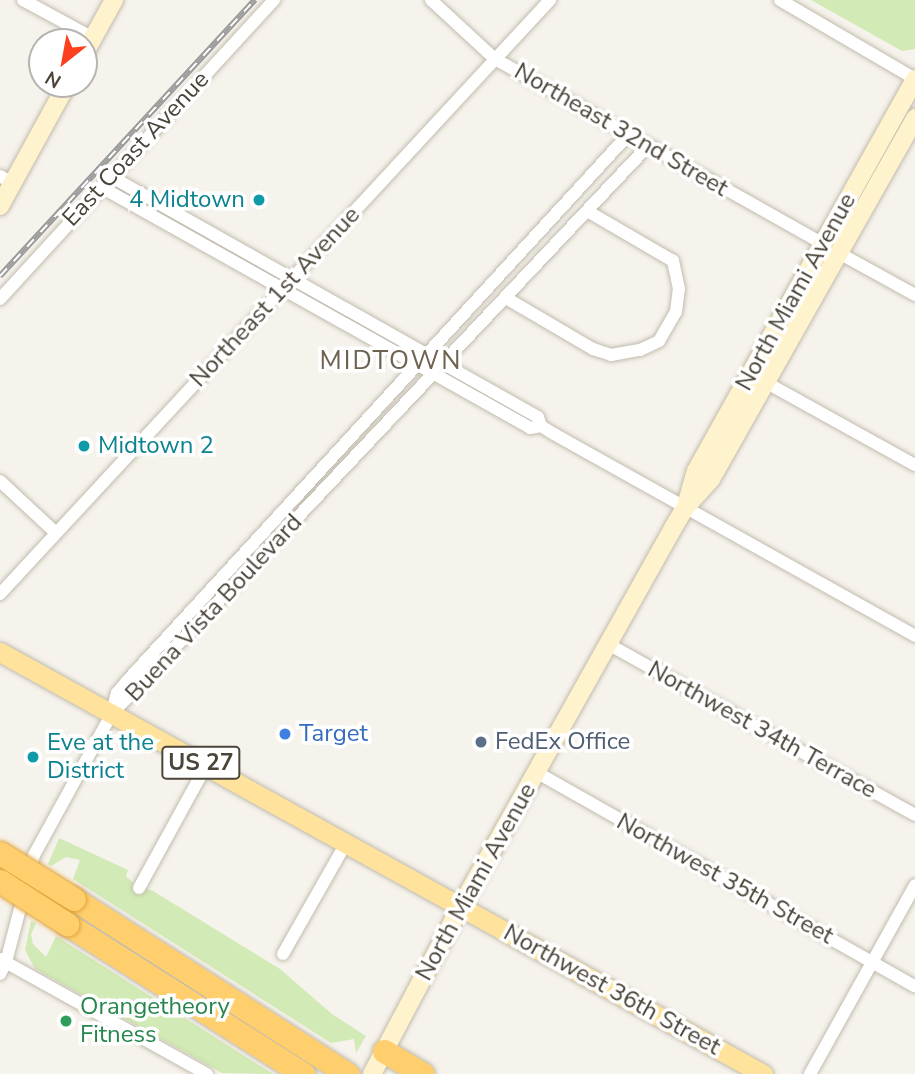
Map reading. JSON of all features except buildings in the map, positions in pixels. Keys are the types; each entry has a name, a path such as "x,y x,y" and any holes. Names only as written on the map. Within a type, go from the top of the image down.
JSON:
{"highway":[{"path":"0,852 348,1074"},
{"path":"0,881 303,1074"},
{"path":"384,1051 423,1074"}],"main road":[{"path":"98,28 114,0"},
{"path":"854,227 864,190 913,103 915,79"},
{"name":"North Miami Avenue","path":"685,508 696,471 915,79"},
{"path":"0,206 6,180 58,98"},
{"name":"North Miami Avenue","path":"372,1074 461,906 685,508 711,479 915,118"},
{"path":"743,424 751,391 820,268 823,244"},
{"name":"US 27","path":"0,652 461,906"},
{"name":"Northwest 36th Street","path":"461,906 763,1074"}],"street":[{"path":"23,0 63,28"},
{"name":"East Coast Avenue","path":"0,299 274,0"},
{"name":"Northeast 32nd Street","path":"431,0 495,59 823,244"},
{"name":"Northeast 1st Avenue","path":"0,594 550,0"},
{"path":"780,0 915,79"},
{"name":"Buena Vista Boulevard","path":"111,715 117,693 127,681 628,135"},
{"name":"Buena Vista Boulevard","path":"111,715 648,146"},
{"path":"110,176 538,417 541,426"},
{"path":"101,187 530,428 541,426 915,636"},
{"path":"506,298 593,349 611,355 640,350 659,341 676,312 679,289 673,261 587,211"},
{"path":"839,253 915,295"},
{"path":"767,383 915,466"},
{"path":"0,481 56,533"},
{"name":"Northwest 34th Terrace","path":"608,644 915,815"},
{"path":"0,974 34,855 111,715"},
{"path":"139,888 206,766"},
{"name":"Northwest 35th Street","path":"536,772 915,986"},
{"path":"284,954 346,843"},
{"path":"810,1074 915,885"},
{"path":"3,960 207,1074"}],"green space":[{"path":"811,0 915,0 915,49 902,51"},
{"path":"59,838 128,870 126,876 133,883 153,891 280,969 332,1014 366,1036 356,1053 354,1039 331,1043 73,879 80,860 66,857 51,866 48,864"},
{"path":"31,921 36,923 31,935 33,944 46,957 56,936 273,1074 222,1073 35,969 25,950"}],"railway":[{"path":"0,276 255,0"}],"place":[{"name":"4 Midtown","path":"259,200"},
{"name":"Midtown 2","path":"84,446"},
{"name":"Target","path":"285,734"},
{"name":"FedEx Office","path":"481,742"},
{"name":"Eve at the District","path":"33,757"},
{"name":"Orangetheory Fitness","path":"66,1021"}],"district":[{"name":"MIDTOWN","path":"391,361"}]}
